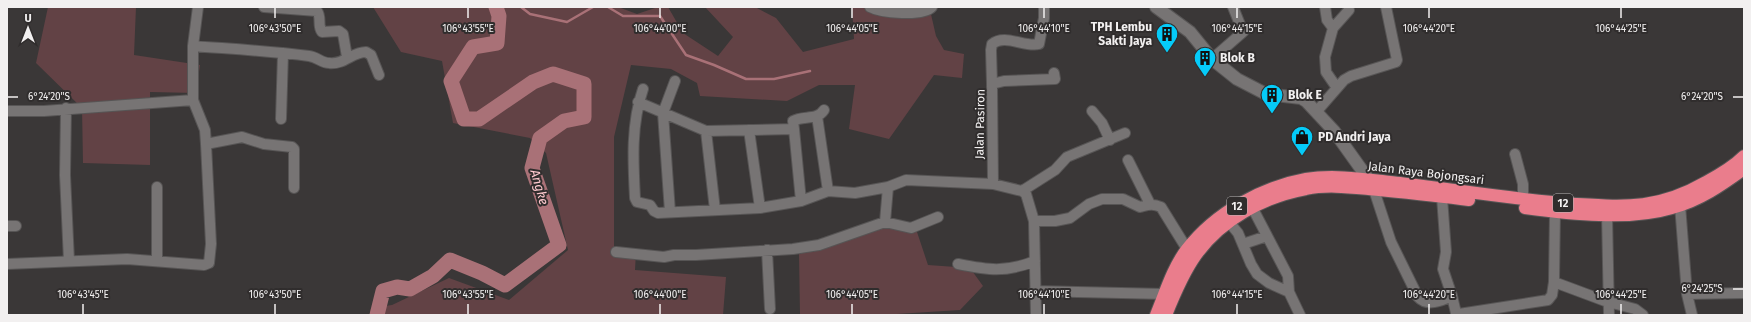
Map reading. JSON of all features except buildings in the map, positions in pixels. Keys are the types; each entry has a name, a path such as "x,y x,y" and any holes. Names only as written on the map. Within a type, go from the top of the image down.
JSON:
{"highway":[{"name":"Jalan Raya Bojongsari","path":"1156,315 1187,249 1218,219 1248,199 1274,187 1308,179 1324,178 1442,197 1555,211 1625,216 1672,208 1687,193 1722,173 1744,156"},
{"name":"Jalan Raya Bojongsari","path":"1166,315 1186,271 1196,255 1208,241 1229,222 1252,207 1278,196 1306,188 1372,185 1441,188 1523,200 1641,206 1679,201 1713,190 1744,169"}],"main road":[{"path":"1156,7 1190,32 1212,58 1237,79 1260,92 1273,96 1301,98 1317,111 1372,185"}],"street":[{"path":"7,264 69,260 127,259 157,260 204,265 210,263 211,244 205,130 193,100 193,46 198,7"},
{"path":"264,7 317,11 319,13 320,28 322,32 339,31 344,34 348,57"},
{"path":"870,7 879,11 921,13 932,7"},
{"path":"992,84 991,50 994,42 1004,40 1038,45 1044,18 1044,7"},
{"path":"1212,58 1243,32 1233,7"},
{"path":"1325,7 1327,20 1333,28"},
{"path":"1317,111 1337,88 1351,76 1396,62 1397,60 1386,7"},
{"path":"1337,88 1328,77 1325,66 1325,57 1333,28 1351,8"},
{"path":"193,46 283,53 312,57 328,63 341,62 360,52 366,52 371,55 379,75"},
{"path":"281,119 283,53"},
{"name":"Jalan Pasiron","path":"993,184 992,84 1004,81 1054,79 1054,73"},
{"path":"670,212 664,113 675,81"},
{"path":"643,88 638,102 633,150 635,198 637,202 650,205 654,211 670,212 760,208 801,201 828,192 854,193 888,187 906,180 993,184 1022,191 1028,198 1034,221 1034,291 1036,315"},
{"path":"7,111 133,105 193,100"},
{"path":"638,102 706,131 794,129"},
{"path":"66,108 65,175 69,260"},
{"path":"1092,111 1100,121 1110,140"},
{"path":"801,201 793,121 797,118 821,113 828,192"},
{"path":"749,130 760,208"},
{"path":"706,131 715,210"},
{"path":"1022,191 1055,170 1067,157 1082,149 1110,140 1125,133"},
{"path":"206,144 242,137 264,144 292,147 294,149 294,188"},
{"path":"1515,154 1523,184 1523,200"},
{"path":"1128,160 1150,204"},
{"path":"1372,185 1391,242 1418,297 1426,303 1431,303 1452,296"},
{"path":"157,187 157,260"},
{"path":"884,222 888,187"},
{"path":"1442,197 1446,252 1443,269 1456,312 1459,314 1519,310 1548,300 1552,295 1554,282 1555,211"},
{"path":"1034,221 1055,221 1070,218 1089,204 1102,198 1123,199 1140,207 1150,204 1160,207 1187,249"},
{"path":"1679,201 1686,294 1692,315"},
{"path":"1252,207 1288,276 1289,292 1300,315"},
{"path":"1607,214 1609,315"},
{"path":"616,252 664,257 674,255 793,249 820,245 884,222 911,228 938,217"},
{"path":"1229,222 1238,233 1244,244 1250,264 1257,274 1268,284 1289,292"},
{"path":"1244,244 1267,236"},
{"path":"767,250 770,310"},
{"path":"958,264 987,269 1011,269 1035,261"},
{"path":"1554,282 1609,303 1628,307 1644,315"},
{"path":"1034,291 1165,294"},
{"path":"1686,294 1744,293"}],"shaded area":[{"path":"48,7 136,7 134,55 200,65 196,93 150,92 150,165 83,163 82,108 36,63"},
{"path":"373,7 618,7 637,14 658,7 668,7 683,33 718,56 733,37 705,7 755,7 776,18 803,52 854,39 852,7 932,7 930,10 936,36 944,50 964,54 962,78 934,75 889,139 849,129 855,85 819,85 787,101 700,96 697,83 671,69 631,65 614,137 614,252 636,252 635,270 726,277 723,315 370,315 371,308 392,305 449,278 509,300 568,250 546,153 530,138 453,123 442,61 401,52"},
{"path":"883,224 916,229 928,265 970,268 983,286 960,310 881,315 800,315 799,253"}],"waterway":[{"name":"Angke","path":"377,315 383,291 397,287 410,289 433,276 450,260 482,273 505,285 559,245 532,168 540,138 564,121 584,117 584,84 553,74 533,82 479,119 464,119 451,81 473,47 497,43 499,16 496,7"},
{"path":"521,7 530,14 567,22 593,7"},
{"path":"608,7 623,16 660,16 686,55 746,79 774,79 810,71"}],"place":[{"name":"TPH Lembu Sakti Jaya","path":"1167,54"},
{"name":"Blok B","path":"1205,78"},
{"name":"Blok E","path":"1272,114"},
{"name":"PD Andri Jaya","path":"1302,156"}]}
